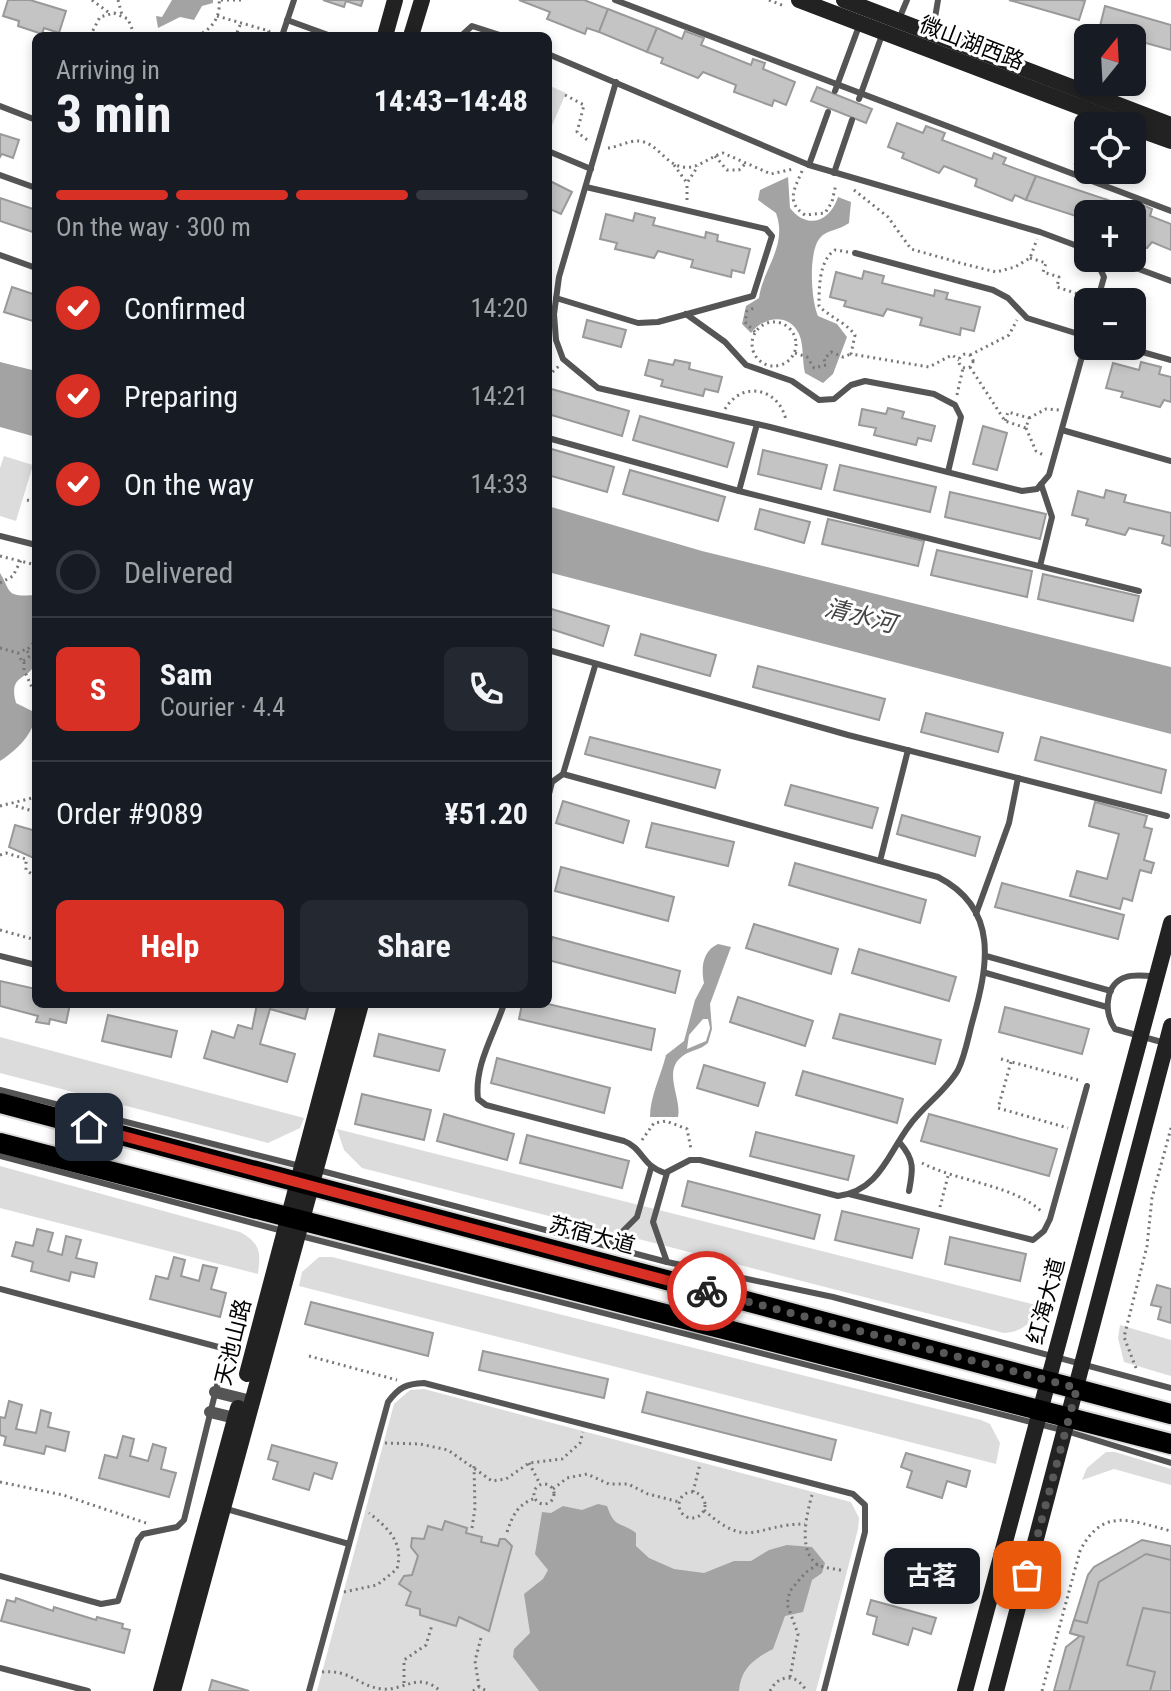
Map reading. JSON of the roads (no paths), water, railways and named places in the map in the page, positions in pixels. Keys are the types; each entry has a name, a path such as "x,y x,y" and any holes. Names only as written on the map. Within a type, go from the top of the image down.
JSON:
{"main road":[{"name":"苏宿大道","path":"0,1103 305,1176 1171,1414"},
{"path":"0,1143 292,1226 1068,1424 1171,1444"}],"street":[{"path":"386,32 395,0"},
{"path":"412,32 422,0"},
{"name":"微山湖西路","path":"799,0 862,16 1171,125"},
{"name":"微山湖西路","path":"844,0 862,16"},
{"name":"微山湖西路","path":"930,41 1098,112"},
{"name":"微山湖西路","path":"1146,132 1171,141"},
{"name":"红海大道","path":"965,1691 1171,923"},
{"name":"天池山路","path":"173,1691 305,1176 344,1008"},
{"path":"305,1176 360,1008"},
{"path":"996,1691 1166,1070 1171,1026"},
{"path":"215,1392 246,1400"},
{"path":"210,1412 241,1420"},
{"name":"天池山路","path":"161,1691 218,1506"}],"lane":[{"path":"283,32 294,0"},
{"path":"615,0 836,89 1171,211"},
{"path":"860,96 890,26 907,0"},
{"path":"930,41 938,0"},
{"path":"836,89 862,16"},
{"path":"287,20 320,32"},
{"path":"465,32 472,26 491,32"},
{"path":"552,56 806,165 1040,232 1074,245"},
{"path":"552,322 559,277 616,82"},
{"path":"0,106 32,118"},
{"path":"806,165 828,112"},
{"path":"837,175 852,120"},
{"path":"552,153 591,169"},
{"path":"0,175 32,187"},
{"path":"556,298 638,323 753,296 772,236 753,225 586,187"},
{"path":"855,253 993,290 1008,298 1021,313 1074,331"},
{"path":"0,255 32,267"},
{"path":"1146,272 1171,281"},
{"path":"552,278 559,277"},
{"path":"686,314 725,342 746,365 792,381 819,400 834,399 851,385 865,381 934,394 955,405 961,417 948,472"},
{"path":"552,331 563,359 598,388 757,424 1022,491 1037,489 1053,461 1081,360"},
{"path":"1146,353 1171,360"},
{"path":"739,491 757,424"},
{"path":"1062,430 1171,461"},
{"path":"552,439 739,491 1139,591"},
{"path":"1040,566 1052,517 1041,484"},
{"path":"0,536 32,544"},
{"path":"552,651 595,666 908,750 1167,816"},
{"path":"552,782 563,774 595,666"},
{"path":"880,861 908,750"},
{"path":"563,774 880,861 949,883 964,892 976,914 986,956 986,973 956,1073 917,1115 874,1179 849,1194 838,1196 690,1160 667,1173 653,1222 667,1262"},
{"path":"976,914 1009,823 1018,778"},
{"path":"0,956 32,964"},
{"path":"986,956 1111,991"},
{"path":"986,973 1107,1007"},
{"path":"1157,976 1127,976 1111,991 1107,1007 1115,1029 1169,1044"},
{"path":"502,1008 486,1047 478,1099 486,1105 624,1141 637,1150 651,1168 667,1173"},
{"path":"849,1194 1027,1241 1039,1236 1050,1219 1087,1086"},
{"path":"0,1090 305,1176 667,1262 833,1297 1171,1388"},
{"path":"900,1143 912,1157 909,1191"},
{"path":"0,1156 292,1226"},
{"path":"608,1246 637,1217 651,1168"},
{"path":"0,1289 226,1349 184,1520 168,1530 143,1534 138,1540 122,1596 111,1604 95,1603 0,1576"},
{"path":"309,1691 388,1402 397,1390 409,1384 424,1383 853,1494 865,1505 865,1532 824,1691"},
{"path":"1068,1424 1171,1463"},
{"path":"218,1506 349,1544"},
{"path":"0,1668 88,1691"}],"water":[{"path":"172,0 213,0 213,3 202,6 194,20 180,17 158,28 156,16 162,17"},
{"path":"788,177 790,208 804,219 811,221 824,217 838,197 851,202 849,223 820,238 812,265 812,288 818,316 837,324 847,337 833,374 823,383 805,373 801,338 789,322 769,320 751,333 742,324 746,306 759,298 779,236 776,213 758,200 760,190"},
{"path":"0,362 32,370 32,436 0,427"},
{"name":"清水河","path":"552,507 702,551 1171,667 1171,734 552,573"},
{"path":"0,573 11,592 32,595 32,669 17,682 14,693 16,703 32,711 32,728 24,741 0,761"},
{"path":"718,944 731,947 710,1004 712,1029 708,1043 684,1055 674,1068 678,1117 650,1117 666,1055 684,1041 695,1000 704,983 704,961","holes":["703,1019 708,1019 710,1028 706,1041 687,1049 689,1035"]},
{"path":"598,1504 607,1506 615,1521 636,1533 636,1546 649,1558 674,1569 704,1573 734,1561 751,1561 769,1550 787,1545 812,1547 825,1563 822,1573 812,1580 803,1612 785,1616 773,1649 750,1665 742,1676 739,1691 539,1691 513,1657 514,1649 530,1633 524,1594 543,1579 548,1570 535,1554 542,1512 551,1513 563,1506 582,1510"}],"place":[{"name":"古茗","path":"1027,1575"}]}
